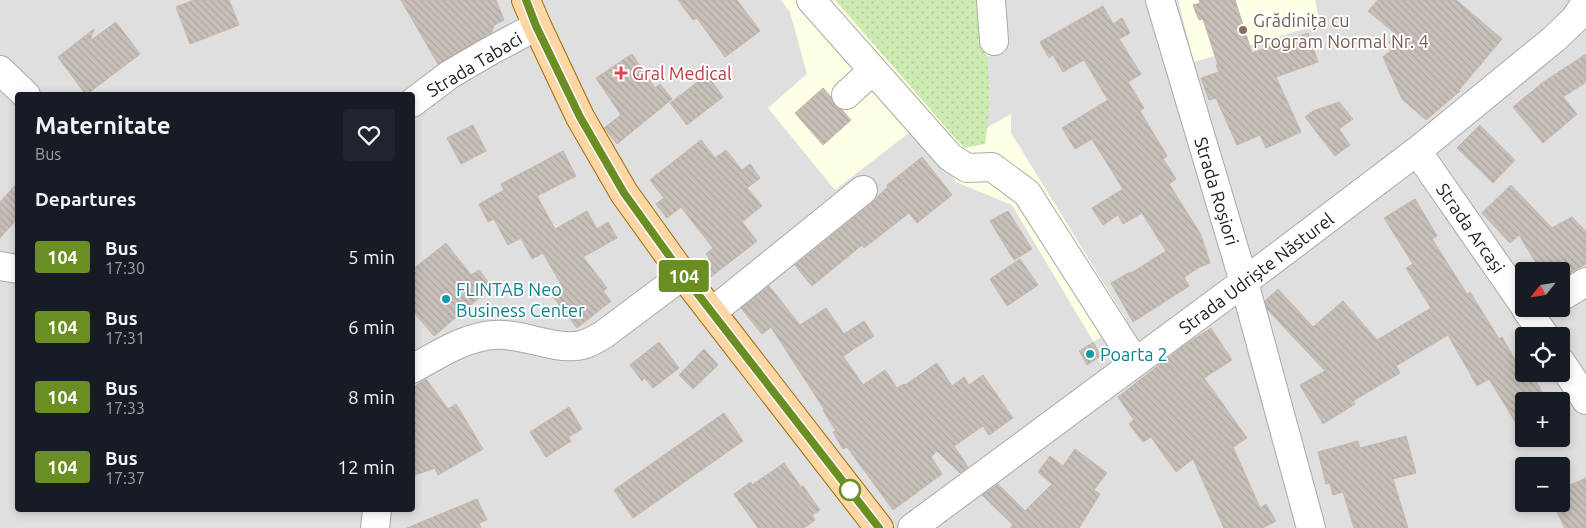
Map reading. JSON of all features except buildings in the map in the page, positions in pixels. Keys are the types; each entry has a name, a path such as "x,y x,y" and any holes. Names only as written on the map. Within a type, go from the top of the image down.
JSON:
{"main road":[{"path":"526,0 536,26 602,158 653,236 879,528"}],"street":[{"path":"811,0 950,157 967,168 992,167 1027,193 1135,362"},
{"path":"991,0 994,41"},
{"name":"Strada Roșiori","path":"1160,0 1244,282 1311,528"},
{"name":"Strada Udriște Năsturel","path":"912,528 1418,151 1554,39 1575,19 1586,2"},
{"name":"Strada Tabaci","path":"415,101 449,75 536,26"},
{"path":"0,70 23,92"},
{"path":"846,96 872,70"},
{"name":"Strada Arcași","path":"1418,151 1515,288"},
{"path":"712,312 862,190"},
{"path":"0,266 15,268"},
{"path":"415,367 461,343 494,335 509,335 562,346 589,343 603,335 683,275"},
{"path":"1570,292 1586,282"},
{"path":"1570,376 1586,400"},
{"path":"375,528 376,512"}],"shaded area":[{"path":"0,0 1586,0 1586,528 0,528"},
{"path":"781,0 999,0 1003,48 925,92 974,135 1011,114 1011,133 1127,321 1093,342 1101,356 1087,365 1078,351 1093,341 1012,205 956,182 946,166 915,128 835,190 768,108 807,74 790,12"},
{"name":"Grădinița cu Program Normal Nr. 4","path":"1178,0 1315,0 1320,24 1194,62"}],"green space":[{"path":"835,0 982,0 989,91 988,127 985,144 964,148"}],"bus line":[{"name":"104","path":"526,0 536,26 580,117 602,158 624,193 653,236 879,528"}],"place":[{"name":"Grădinița cu Program Normal Nr. 4","path":"1243,30"},
{"name":"Gral Medical","path":"621,73"},
{"name":"FLINTAB Neo Business Center","path":"446,299"},
{"name":"Poarta 2","path":"1090,354"}]}
